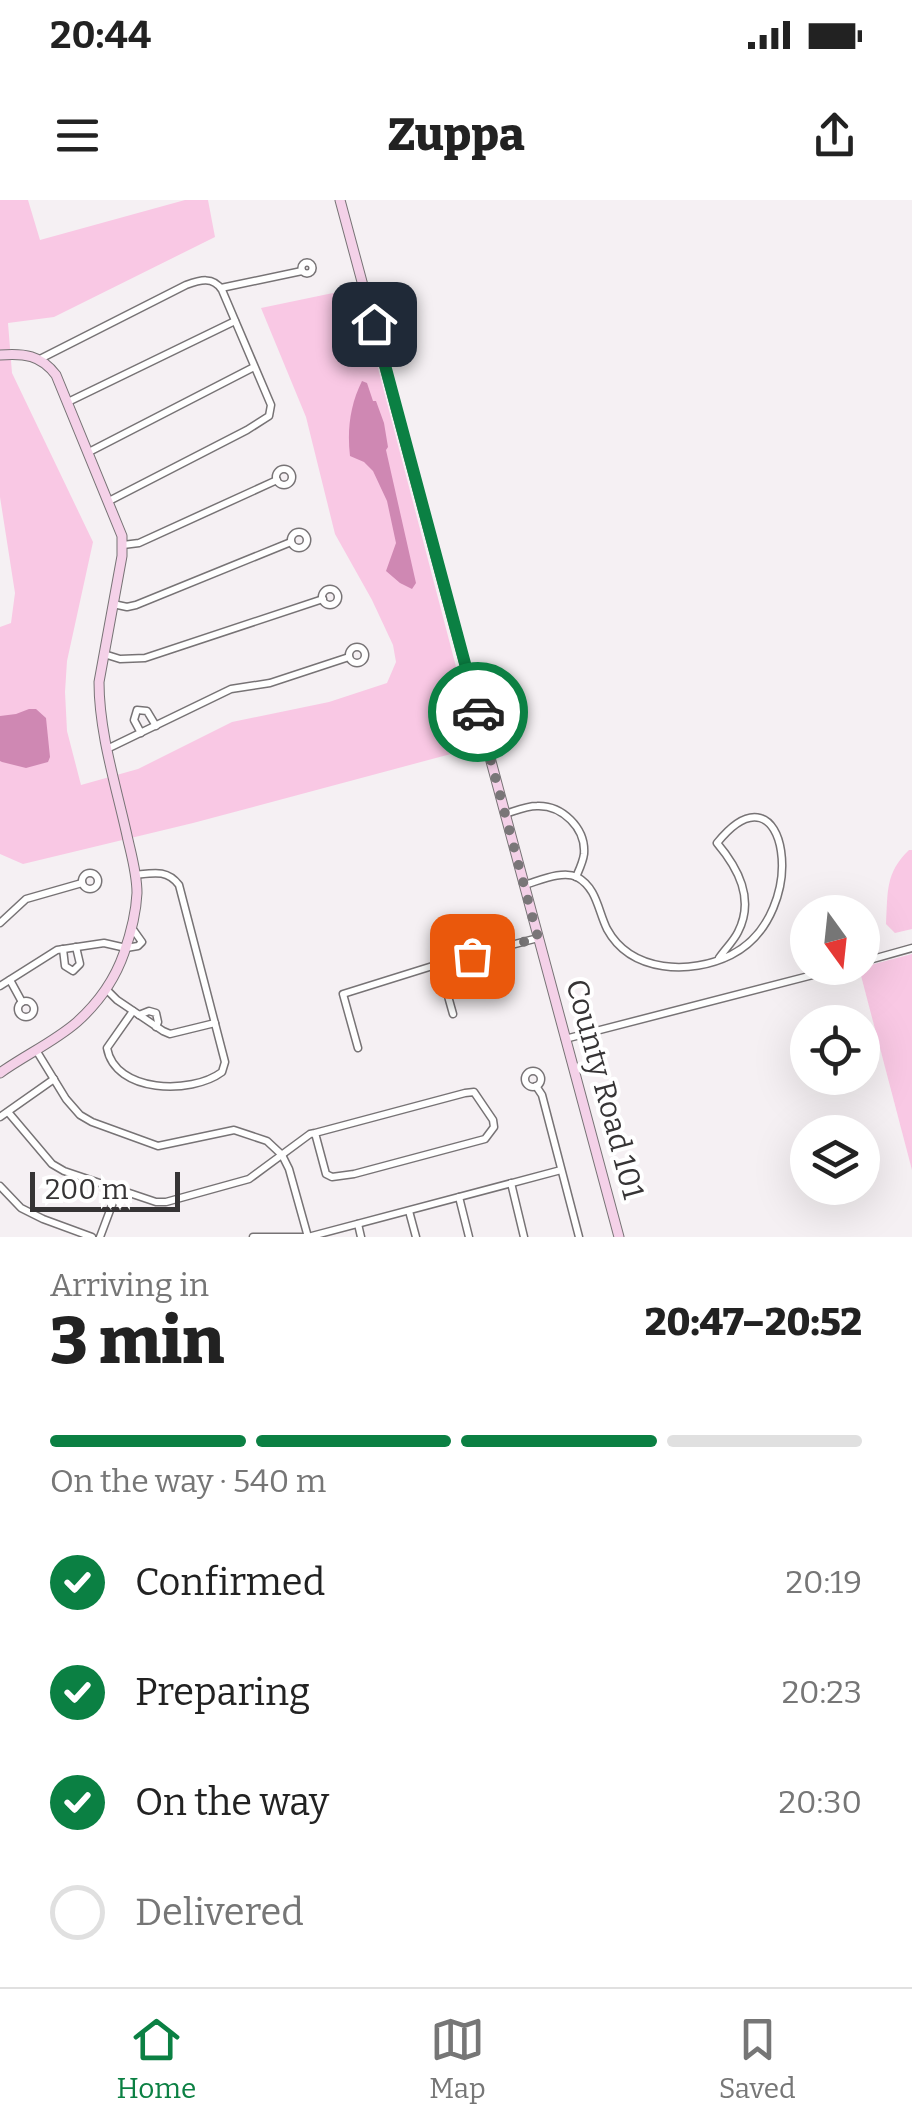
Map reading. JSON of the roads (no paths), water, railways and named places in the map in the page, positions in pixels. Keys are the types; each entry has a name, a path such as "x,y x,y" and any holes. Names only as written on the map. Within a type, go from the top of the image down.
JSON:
{"street":[{"name":"County Road 101","path":"340,200 619,1237"},
{"path":"220,288 302,270"},
{"path":"40,359 186,285 207,280 220,288 271,412 265,420 109,500"},
{"path":"68,402 235,321"},
{"path":"0,355 22,354 40,359 56,375 119,525 123,546 99,698 136,875 132,928 106,989 62,1034 0,1072"},
{"path":"89,452 254,367"},
{"path":"123,546 139,543 277,480"},
{"path":"113,604 136,606 291,542"},
{"path":"104,654 120,659 145,658 322,600"},
{"path":"107,749 231,689 270,683 350,657"},
{"path":"141,733 134,720 138,710 147,712 156,726"},
{"path":"505,814 543,806 569,818 580,831 584,846 576,877"},
{"path":"524,885 554,876 576,877 594,894 612,937 634,956 662,968 687,968 731,955 754,936 772,910 779,891 782,858 778,834 760,818 736,824 717,843 734,863 745,894 741,926 719,958"},
{"path":"136,875 165,873 179,885 225,1062 222,1072 174,1088 138,1081 116,1067 106,1048 136,1013"},
{"path":"0,923 26,899 82,883"},
{"path":"358,1048 343,994 538,938"},
{"path":"0,986 57,950 104,942 126,948"},
{"path":"63,949 65,966 73,971 80,964 76,947"},
{"path":"880,957 912,948"},
{"path":"439,964 453,1014"},
{"path":"10,980 22,1002"},
{"path":"565,1039 790,981"},
{"path":"106,989 170,1034 215,1023"},
{"path":"36,1050 66,1098 92,1122 158,1146 234,1130 267,1141 282,1155 289,1169 307,1237"},
{"path":"0,1117 54,1079"},
{"path":"536,1086 542,1095 579,1237"},
{"path":"8,1112 52,1164 156,1202 249,1179 304,1137 316,1133 474,1092 494,1127 485,1139 332,1178 326,1174 316,1133"},
{"path":"253,1237 307,1237 561,1170"},
{"path":"510,1183 524,1237"},
{"path":"0,1186 20,1208 92,1237"},
{"path":"100,1237 118,1189"},
{"path":"459,1197 469,1237"},
{"path":"409,1210 416,1237"},
{"path":"358,1224 362,1237"}]}
